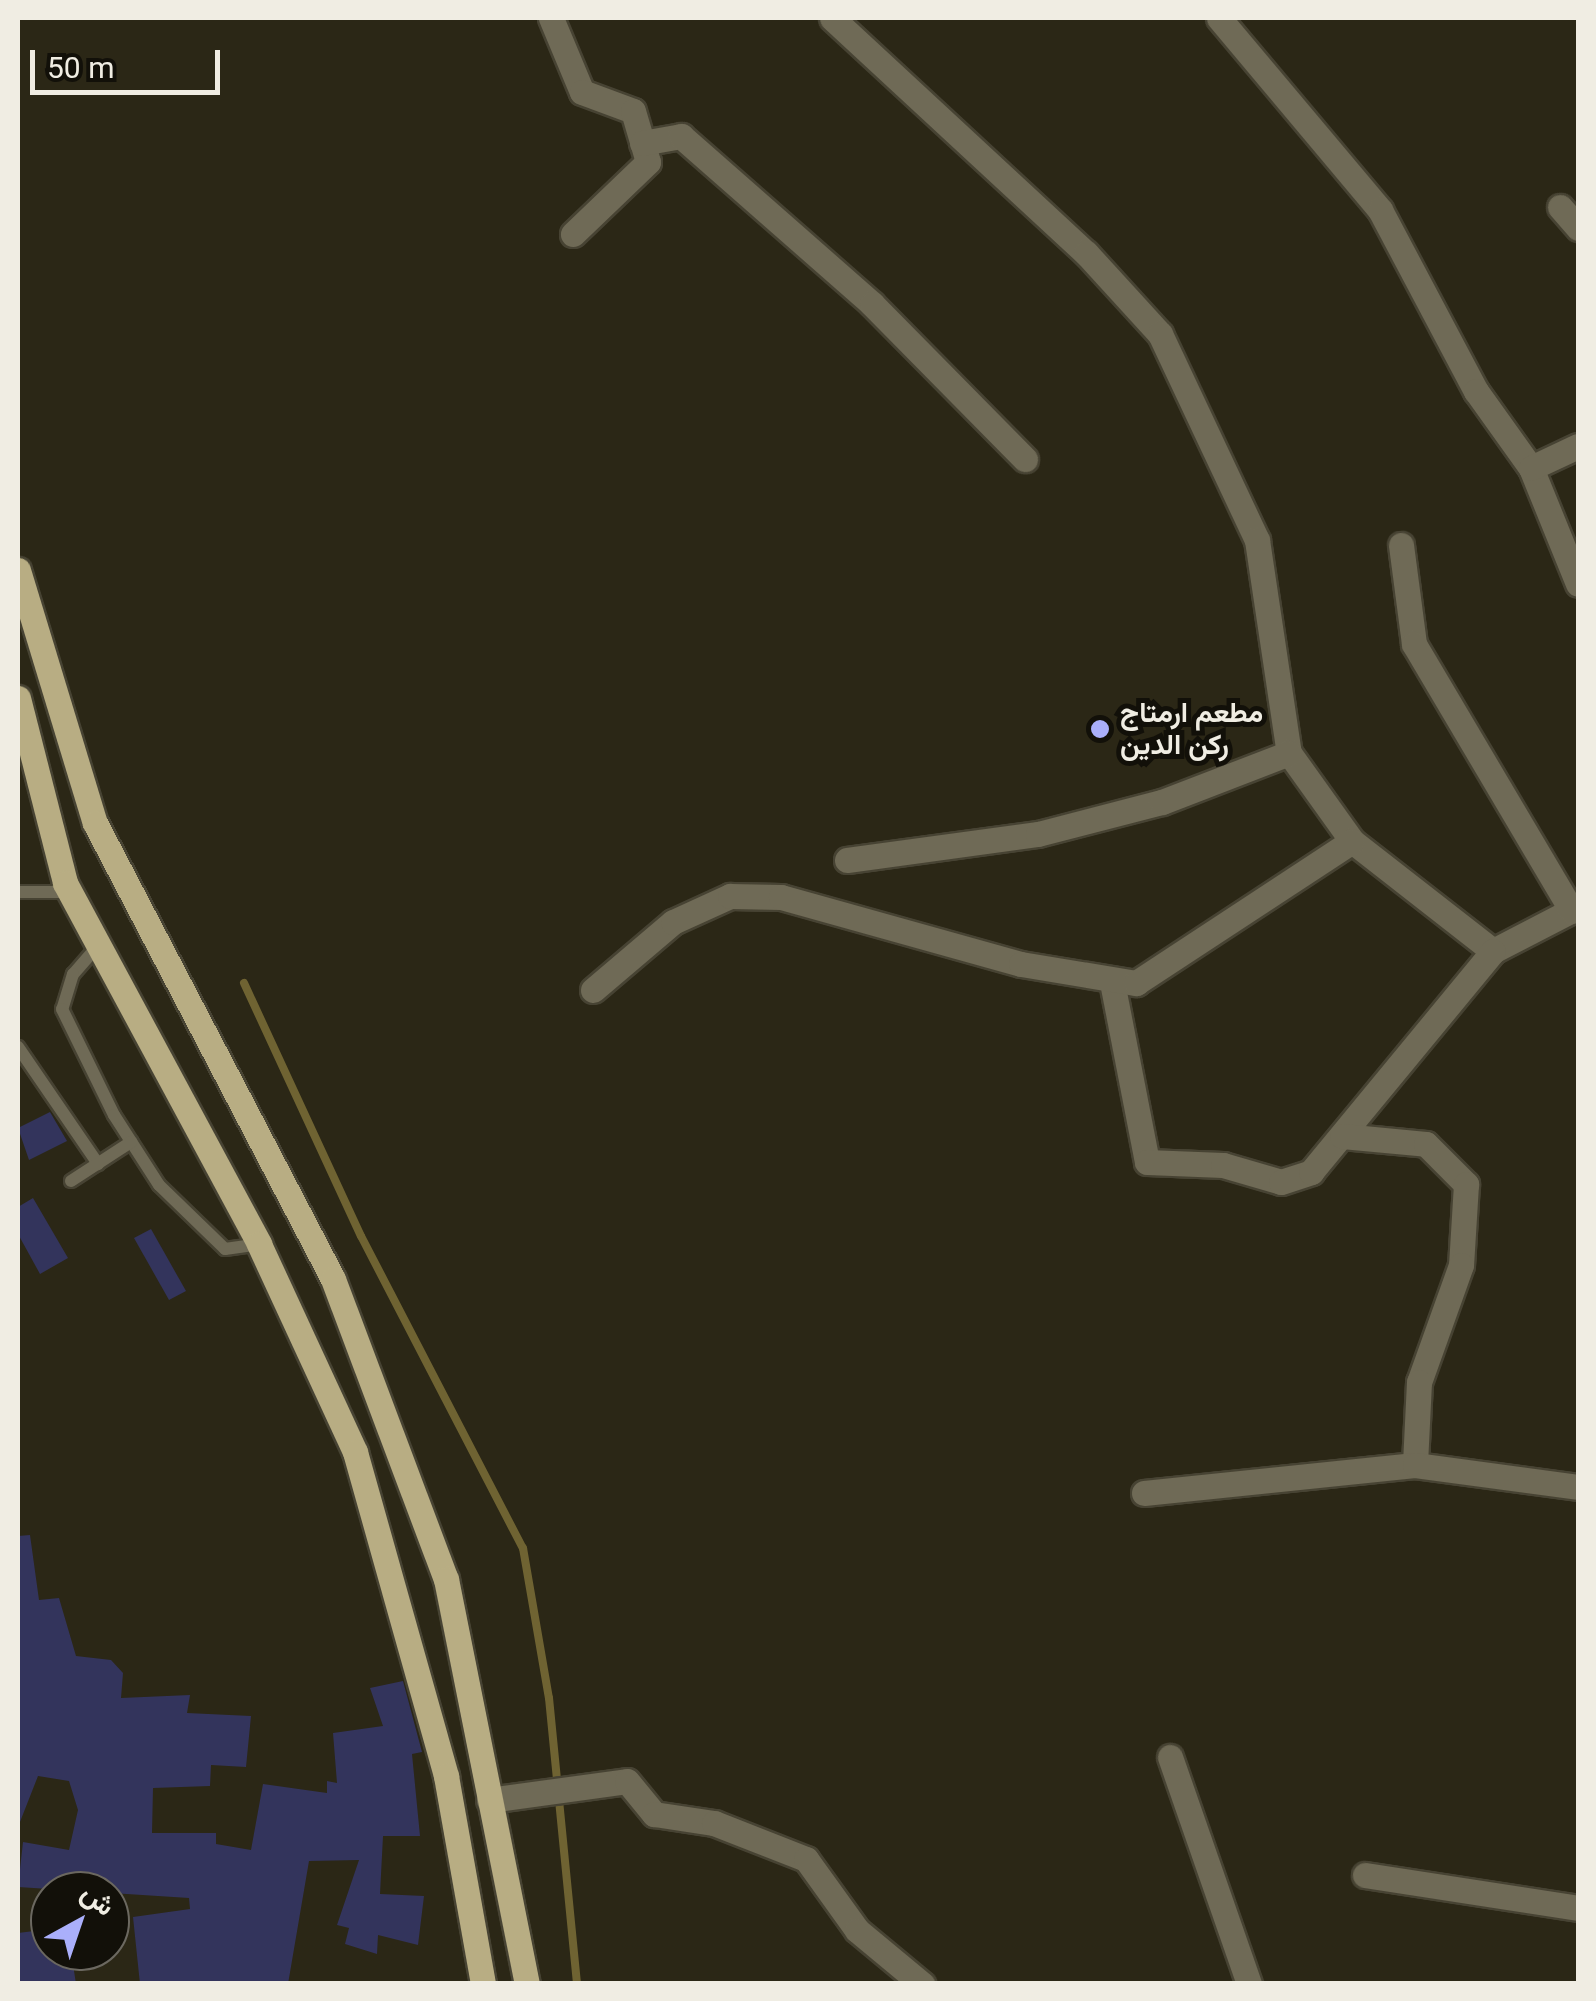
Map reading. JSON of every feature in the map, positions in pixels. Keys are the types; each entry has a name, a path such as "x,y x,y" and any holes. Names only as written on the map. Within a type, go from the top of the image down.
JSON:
{"main road":[{"path":"18,570 95,823 339,1296 446,1579 526,1984"},
{"path":"18,698 69,892 312,1350 389,1551 446,1776 484,1984"}],"street":[{"path":"551,18 582,92 633,112 648,162 573,234"},
{"path":"832,18 1086,252 1160,334 1257,540 1289,752 1352,841 1493,952"},
{"path":"1219,18 1380,210 1476,391 1530,468 1578,584"},
{"path":"642,143 681,136 872,304 1024,459"},
{"path":"1560,207 1578,228"},
{"path":"1530,468 1578,446"},
{"path":"1112,982 1147,1162 1224,1165 1280,1182 1311,1172 1342,1136 1353,1110 1493,952 1575,909 1414,644 1401,546"},
{"path":"847,860 1038,834 1162,802 1289,752"},
{"path":"593,990 673,922 730,896 781,898 1112,982 1136,983 1352,841"},
{"path":"1342,1136 1426,1144 1466,1184 1461,1265 1418,1382 1416,1465"},
{"path":"1144,1493 1416,1465 1578,1487"},
{"path":"1170,1758 1248,1984"},
{"path":"489,1800 626,1781 654,1814 714,1824 806,1859 857,1930 922,1984"},
{"path":"1365,1875 1578,1908"}],"lane":[{"path":"18,892 69,892"},
{"path":"96,948 73,974 62,1009 131,1142 158,1185 225,1249 259,1244"},
{"path":"18,1048 98,1164"},
{"path":"71,1181 131,1142"}],"building":[{"path":"50,1112 67,1141 29,1160 18,1128"},
{"path":"33,1198 68,1258 40,1274 18,1234 18,1207"},
{"path":"151,1229 186,1291 169,1300 134,1238"},
{"path":"30,1535 39,1600 59,1598 76,1656 111,1660 123,1673 121,1698 190,1695 187,1713 251,1716 246,1767 211,1765 210,1786 153,1788 152,1833 216,1833 216,1844 251,1850 263,1784 327,1793 327,1781 337,1783 333,1733 383,1726 370,1688 403,1681 422,1752 412,1754 420,1836 383,1836 380,1894 424,1896 418,1945 378,1935 377,1954 345,1944 349,1928 337,1925 359,1860 309,1861 288,1984 140,1984 133,1917 190,1909 189,1898 130,1894 130,1871 30,1871 30,1888 18,1887 23,1842 69,1850 78,1810 69,1781 38,1776 18,1827 18,1536"},
{"path":"30,1932 30,1971 74,1971 76,1984 18,1984 18,1933"}],"waterway":[{"path":"244,983 361,1236 523,1548 549,1698 577,1984"}],"place":[{"name":"مطعم ارمتاج ركن الدين","path":"1100,729"}]}
